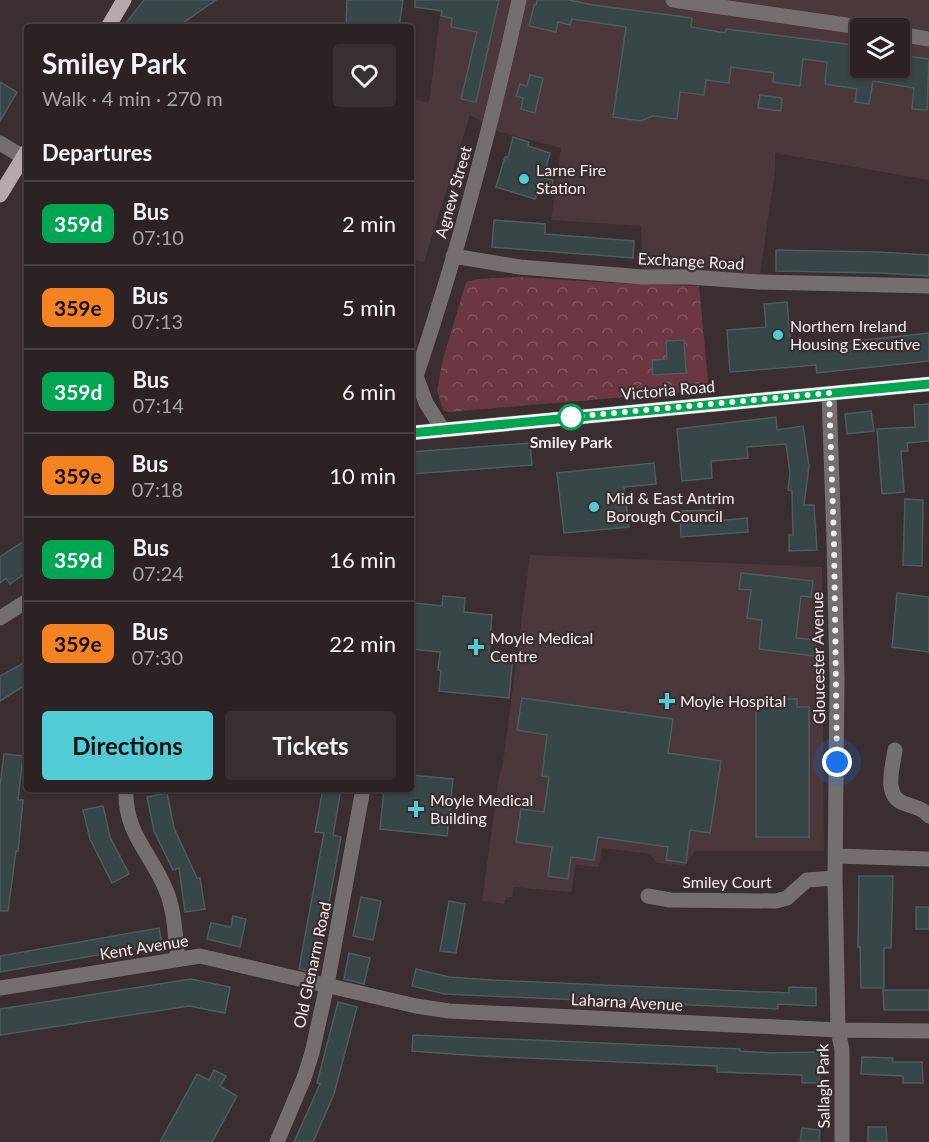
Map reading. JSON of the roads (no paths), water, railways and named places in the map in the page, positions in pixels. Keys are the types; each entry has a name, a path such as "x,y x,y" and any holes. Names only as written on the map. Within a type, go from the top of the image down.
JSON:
{"main road":[{"path":"110,24 124,0"},
{"path":"0,195 24,156"}],"street":[{"name":"Agnew Street","path":"414,381 492,123 519,0"},
{"path":"673,0 850,26"},
{"path":"910,36 929,39"},
{"path":"0,143 24,154"},
{"name":"Exchange Road","path":"453,256 520,267 643,277 929,286"},
{"name":"Victoria Road","path":"414,433 929,384"},
{"path":"414,385 443,430"},
{"name":"Gloucester Avenue","path":"829,393 836,644 835,878 838,1030"},
{"path":"0,618 24,603"},
{"path":"895,750 892,794 899,801 921,809 929,816"},
{"path":"126,792 131,826 169,898 178,959"},
{"name":"Old Glenarm Road","path":"277,1142 304,1078 327,985 362,792"},
{"path":"836,856 929,860"},
{"name":"Smiley Court","path":"648,896 680,900 776,901 787,898 807,880 835,878"},
{"name":"Kent Avenue","path":"0,988 200,956 327,985"},
{"name":"Laharna Avenue","path":"327,985 416,1006 449,1011 838,1030 929,1030"},
{"name":"Sallagh Park","path":"838,1030 842,1050 842,1142"}],"place":[{"name":"Larne Fire Station","path":"524,179"},
{"name":"Northern Ireland Housing Executive","path":"778,335"},
{"name":"Smiley Park","path":"571,417"},
{"name":"Mid & East Antrim Borough Council","path":"594,507"},
{"name":"Moyle Medical Centre","path":"476,647"},
{"name":"Moyle Hospital","path":"667,701"},
{"name":"Moyle Medical Building","path":"416,809"}]}
